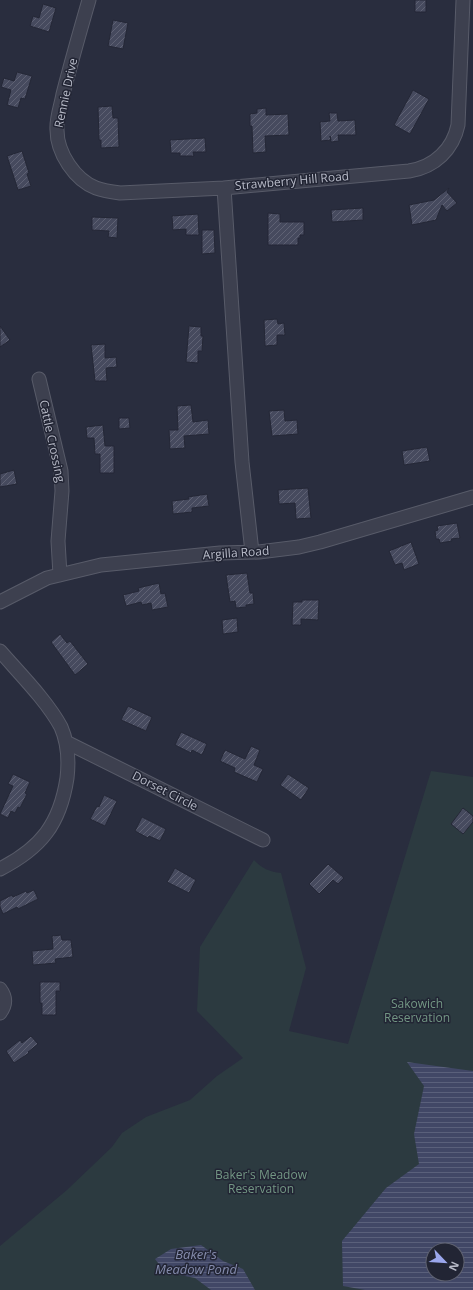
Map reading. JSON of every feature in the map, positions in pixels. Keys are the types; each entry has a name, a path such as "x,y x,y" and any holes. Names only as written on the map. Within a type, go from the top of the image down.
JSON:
{"street":[{"name":"Rennie Drive","path":"89,0 67,80 57,130 58,142 70,166 78,176 95,187 120,193 224,188"},
{"name":"Strawberry Hill Road","path":"252,552 242,462 224,188 409,171 426,166 435,160 451,145 456,136 458,125 463,0"},
{"name":"Cattle Crossing","path":"38,379 61,471 62,491 58,541 60,575"},
{"name":"Argilla Road","path":"0,602 46,578 101,565 220,553 282,549 320,542 473,497"},
{"path":"0,651 54,715 66,742 68,757 65,790 56,820 49,831 31,850 0,869"},
{"name":"Dorset Circle","path":"66,742 263,840"},
{"path":"0,989 3,994 4,1002 0,1013"}],"green space":[{"name":"Baker's Meadow Reservation","path":"431,771 473,777 473,1290 0,1290 0,1246 67,1190 112,1147 122,1133 146,1117 190,1100 217,1076 243,1058 197,1011 200,947 254,860 266,869 281,873 306,968 289,1031 348,1044"}],"water":[{"path":"407,1062 473,1071 473,1290 365,1290 343,1286 342,1241 386,1188 419,1164 414,1134 424,1086"},
{"name":"Baker's Meadow Pond","path":"201,1245 223,1261 243,1269 255,1290 211,1290 195,1278 165,1272 155,1259 171,1249"}],"building":[{"path":"415,0 426,0 426,12 415,12"},
{"path":"43,4 56,8 49,32 30,26 33,16 39,18"},
{"path":"113,20 128,23 123,49 108,46"},
{"path":"17,72 32,76 25,99 21,98 18,108 7,105 11,90 1,87 4,78 14,81"},
{"path":"413,90 429,99 410,134 394,125"},
{"path":"112,106 113,118 118,118 119,147 101,148 101,140 99,140 98,107"},
{"path":"266,108 266,115 288,114 289,135 265,136 266,152 253,153 250,114 257,113 257,109"},
{"path":"329,113 337,113 338,121 355,120 356,135 338,135 339,141 321,141 320,122 330,121"},
{"path":"205,138 206,152 193,152 194,156 180,156 180,153 171,153 170,140"},
{"path":"22,151 29,173 27,174 31,186 18,190 7,156"},
{"path":"449,188 447,192 457,203 447,211 442,205 436,220 412,225 409,205 434,200"},
{"path":"363,208 363,220 332,222 331,210"},
{"path":"268,213 280,214 280,222 304,222 304,235 300,235 300,238 298,238 298,245 268,245"},
{"path":"198,214 199,235 186,235 186,229 173,230 172,216"},
{"path":"92,217 118,218 117,238 108,237 109,231 92,230"},
{"path":"202,230 214,230 215,253 202,254"},
{"path":"277,319 278,324 284,323 285,335 277,335 277,345 265,346 264,320"},
{"path":"0,326 10,340 0,347"},
{"path":"189,326 201,327 201,336 203,336 202,351 198,351 198,363 186,362"},
{"path":"105,344 105,358 116,357 117,367 106,368 107,381 95,381 91,345"},
{"path":"191,405 193,422 208,420 209,434 184,436 185,448 170,449 169,430 178,430 177,406"},
{"path":"284,410 285,421 297,420 298,434 272,436 269,411"},
{"path":"119,418 129,418 130,428 119,429"},
{"path":"103,425 105,446 114,446 114,473 100,473 100,454 95,454 94,438 87,438 86,427"},
{"path":"427,447 430,461 404,465 402,451"},
{"path":"14,470 17,484 0,487 0,474"},
{"path":"308,488 311,518 296,519 295,503 279,504 278,490"},
{"path":"207,494 209,506 192,508 192,512 173,514 172,501 189,499 188,497"},
{"path":"457,523 460,538 451,539 452,541 440,543 439,539 436,539 435,531 438,530 437,526"},
{"path":"411,542 419,564 404,570 402,563 395,565 389,551"},
{"path":"247,573 250,593 253,593 254,604 236,608 235,601 230,602 226,575"},
{"path":"159,583 161,594 165,593 168,607 152,610 151,603 142,605 141,602 126,606 123,595 139,591 138,588"},
{"path":"302,600 319,600 318,620 301,619 301,625 292,625 293,602 302,602"},
{"path":"237,618 238,632 223,634 222,620"},
{"path":"60,634 67,643 70,641 88,664 75,675 51,642"},
{"path":"128,706 152,717 146,731 121,720"},
{"path":"181,732 207,744 202,755 192,750 191,753 175,745"},
{"path":"251,746 260,750 254,765 263,769 257,782 234,772 235,768 220,761 225,750 245,759"},
{"path":"13,774 30,782 25,793 27,794 20,808 18,807 15,813 11,811 8,818 0,814 13,786 8,784"},
{"path":"288,774 309,788 301,800 280,785"},
{"path":"104,795 117,801 105,826 90,819 97,806 99,807"},
{"path":"463,808 473,816 473,822 463,834 451,824"},
{"path":"142,817 166,829 160,841 149,836 148,838 135,831"},
{"path":"328,864 344,878 338,884 333,880 319,894 309,884"},
{"path":"175,868 196,880 189,893 167,882"},
{"path":"34,890 38,899 18,909 17,907 3,914 0,907 0,901 12,895 13,897 26,891 27,893"},
{"path":"61,935 62,940 71,940 73,957 55,959 56,963 33,965 32,951 53,949 52,936"},
{"path":"40,982 60,982 60,991 56,991 56,1015 42,1015 42,1003 40,1003"},
{"path":"31,1036 38,1044 28,1052 29,1053 14,1063 6,1051 20,1040 22,1043"}],"park label":[{"name":"Sakowich Reservation","path":"417,1011"}]}
